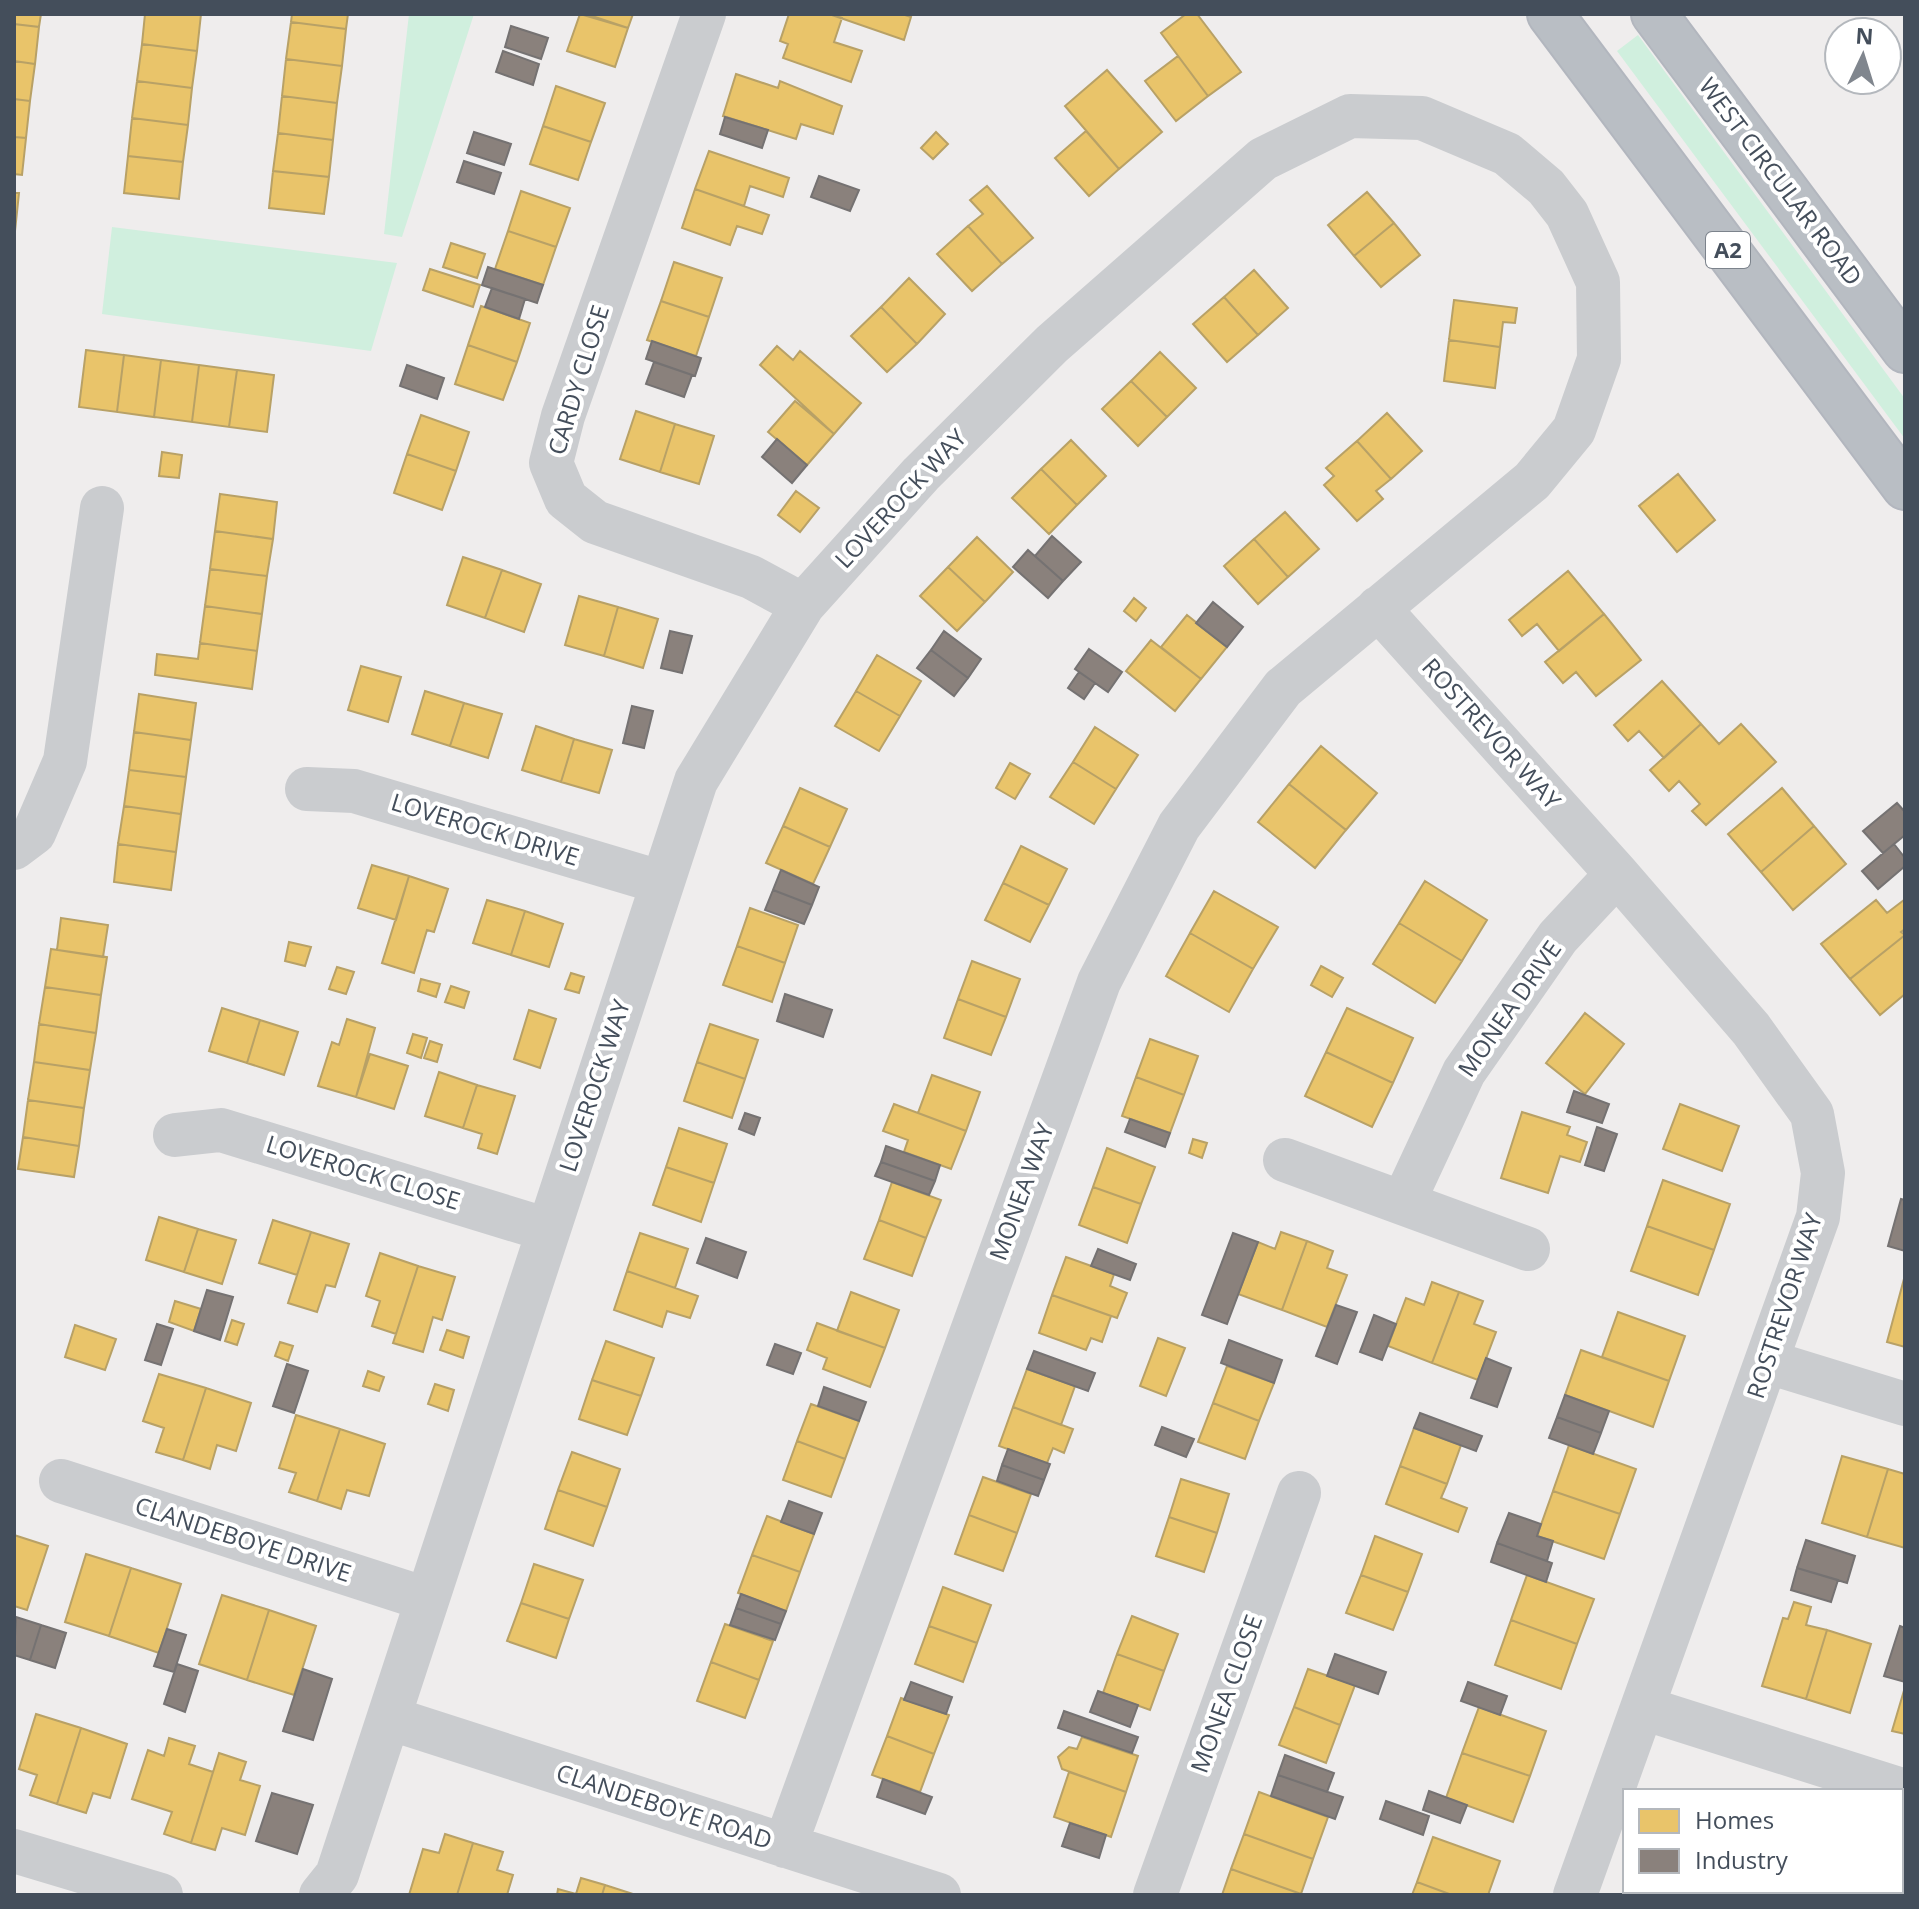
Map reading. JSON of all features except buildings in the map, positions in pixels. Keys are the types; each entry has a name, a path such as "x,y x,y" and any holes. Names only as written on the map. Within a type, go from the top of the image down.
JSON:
{"highway":[{"name":"A2","path":"1550,14 1905,487"},
{"name":"WEST CIRCULAR ROAD","path":"1654,14 1905,350"}],"street":[{"name":"CARDY CLOSE","path":"704,14 563,416 551,463 566,499 595,522 751,577 803,605"},
{"name":"LOVEROCK WAY","path":"321,1895 337,1875 660,882 696,781 803,605 921,474 1052,344 1263,159 1350,116 1422,118 1507,154 1546,187 1567,214 1598,282 1599,359 1574,430 1532,481 1378,608"},
{"path":"14,848 34,833 65,761 102,508"},
{"name":"ROSTREVOR WAY","path":"1378,608 1617,874 1751,1029 1812,1114 1823,1173 1818,1217 1575,1895"},
{"name":"MONEA WAY","path":"785,1846 1099,982 1179,826 1283,688 1378,608"},
{"name":"LOVEROCK DRIVE","path":"307,789 354,791 660,882"},
{"name":"MONEA DRIVE","path":"1403,1203 1464,1072 1558,937 1617,874"},
{"name":"LOVEROCK CLOSE","path":"175,1135 221,1130 548,1230"},
{"path":"1285,1160 1528,1249"},
{"path":"1768,1362 1905,1404"},
{"name":"CLANDEBOYE DRIVE","path":"61,1481 426,1599"},
{"name":"MONEA CLOSE","path":"1155,1895 1299,1493"},
{"path":"1643,1708 1899,1789"},
{"name":"CLANDEBOYE ROAD","path":"389,1718 939,1895"},
{"path":"14,1851 161,1895"}],"green space":[{"path":"409,14 474,14 402,237 384,234"},
{"path":"1638,35 1905,399 1905,439 1617,51"},
{"path":"112,227 397,263 371,351 102,314"}]}
